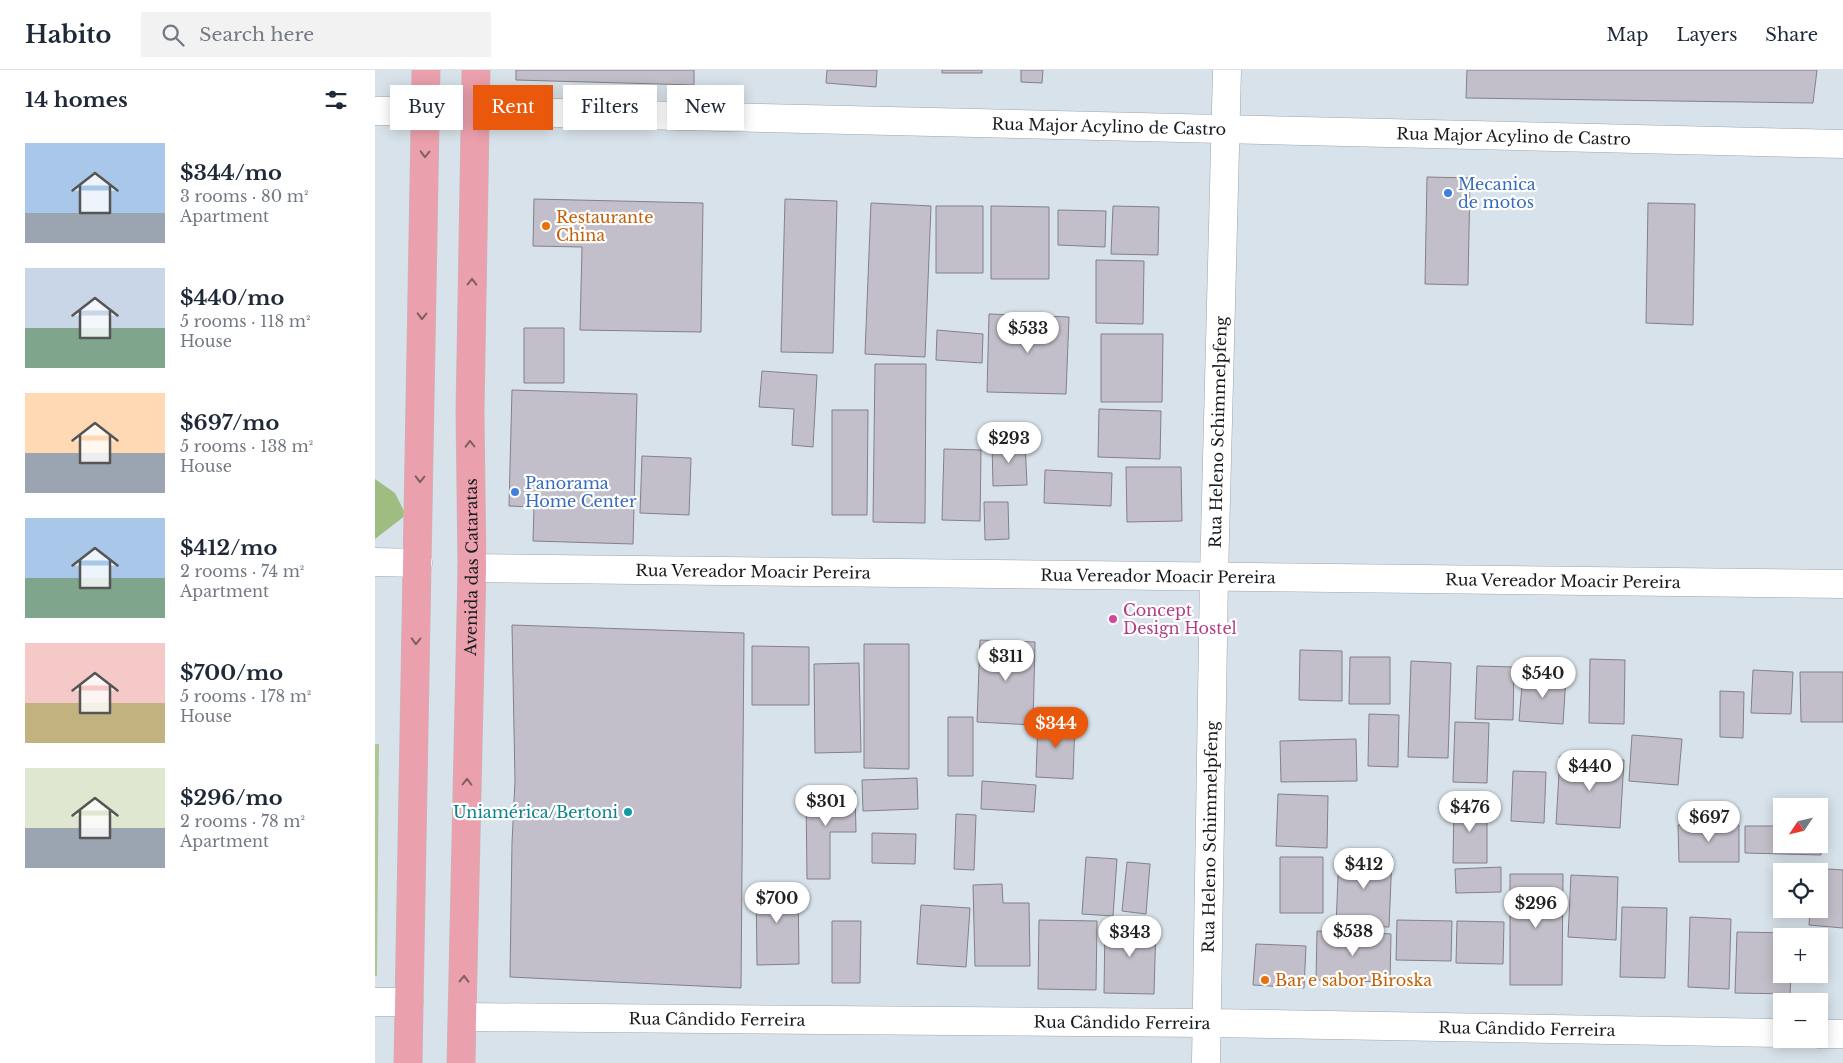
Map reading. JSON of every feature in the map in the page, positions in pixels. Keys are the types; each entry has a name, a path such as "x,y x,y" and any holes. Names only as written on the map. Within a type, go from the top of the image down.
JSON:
{"main road":[{"path":"426,70 426,85"},
{"name":"Avenida das Cataratas","path":"476,70 476,85"},
{"path":"408,1063 425,130"},
{"name":"Avenida das Cataratas","path":"461,1063 472,568 470,412 475,130"}],"street":[{"name":"Rua Heleno Schimmelpfeng","path":"1206,1063 1214,577 1227,70"},
{"name":"Rua Major Acylino de Castro","path":"375,111 390,111"},
{"name":"Rua Major Acylino de Castro","path":"553,114 1843,144"},
{"path":"375,562 418,563"},
{"name":"Rua Vereador Moacir Pereira","path":"472,568 1843,584"},
{"path":"375,1002 409,1002"},
{"name":"Rua Cândido Ferreira","path":"463,1017 1208,1023 1773,1033"},
{"path":"1828,1034 1843,1034"}],"green space":[{"path":"375,479 395,493 406,515 375,539"},
{"path":"375,744 379,744 377,976 375,976"}],"building":[{"path":"516,70 694,70 694,85 516,80"},
{"path":"827,70 877,70 876,87 826,83"},
{"path":"942,70 982,70 982,73 942,73"},
{"path":"1021,70 1043,70 1042,83 1021,82"},
{"path":"1467,70 1817,70 1813,103 1466,98"},
{"path":"1427,177 1470,178 1468,285 1425,284"},
{"path":"534,199 703,203 701,332 580,330 582,247 533,246"},
{"path":"785,199 837,201 833,353 781,352"},
{"path":"871,203 931,206 925,357 865,354"},
{"path":"1648,203 1695,204 1693,325 1646,323"},
{"path":"936,206 983,206 983,273 936,273"},
{"path":"991,206 1049,207 1049,279 991,279"},
{"path":"1113,206 1159,207 1158,255 1111,254"},
{"path":"1058,210 1106,211 1105,247 1058,245"},
{"path":"1096,260 1144,261 1143,324 1096,323"},
{"path":"989,314 1069,317 1066,394 987,392"},
{"path":"524,328 564,328 564,383 524,383"},
{"path":"937,330 983,334 982,363 936,360"},
{"path":"1101,334 1163,334 1162,402 1101,402"},
{"path":"875,364 926,364 925,523 873,522"},
{"path":"762,371 817,375 813,447 792,445 794,409 759,407"},
{"path":"512,390 637,394 633,544 533,541 534,507 509,506"},
{"path":"1099,409 1161,411 1160,459 1098,457"},
{"path":"832,410 868,410 867,515 832,515"},
{"path":"1025,441 1027,485 993,486 992,442"},
{"path":"944,449 981,450 980,521 942,520"},
{"path":"642,456 691,458 689,515 640,513"},
{"path":"1126,467 1181,467 1182,521 1127,522"},
{"path":"1045,470 1112,473 1111,506 1044,503"},
{"path":"984,502 1008,502 1009,539 985,540"},
{"name":"Uniamérica/Bertoni","path":"512,625 744,633 741,988 510,977 515,781"},
{"path":"980,640 1035,642 1033,725 977,722"},
{"path":"864,644 909,644 909,769 864,768"},
{"path":"752,646 809,647 809,705 752,705"},
{"path":"1300,650 1342,651 1342,701 1299,700"},
{"path":"1350,657 1390,657 1390,704 1349,704"},
{"path":"1590,659 1625,660 1624,724 1589,723"},
{"path":"1411,661 1451,663 1448,758 1408,757"},
{"path":"859,663 861,752 815,753 814,664"},
{"path":"1477,666 1514,667 1513,720 1475,719"},
{"path":"1753,670 1793,672 1791,714 1751,713"},
{"path":"1800,672 1843,672 1843,722 1801,722"},
{"path":"1523,673 1566,676 1563,724 1519,721"},
{"path":"1720,691 1744,692 1743,738 1720,737"},
{"path":"1369,714 1399,715 1398,767 1368,766"},
{"path":"948,717 973,717 973,776 948,776"},
{"path":"1038,720 1075,721 1073,779 1036,777"},
{"path":"1455,722 1489,723 1487,783 1453,782"},
{"path":"1632,735 1682,739 1678,785 1629,781"},
{"path":"1356,739 1357,781 1281,782 1280,741"},
{"path":"1560,756 1624,760 1620,828 1556,824"},
{"path":"1513,771 1546,772 1544,823 1511,821"},
{"path":"917,778 918,809 863,811 862,780"},
{"path":"982,781 1036,785 1034,812 981,809"},
{"path":"806,791 855,791 856,832 830,832 830,879 807,879"},
{"path":"1278,794 1328,796 1327,848 1276,846"},
{"path":"1454,803 1487,803 1487,863 1453,863"},
{"path":"956,814 976,815 974,870 954,869"},
{"path":"1678,825 1739,825 1739,862 1679,862"},
{"path":"1745,826 1773,826 1773,853 1821,853 1821,855 1745,853"},
{"path":"872,833 916,834 915,864 872,863"},
{"path":"1339,854 1392,856 1389,927 1336,925"},
{"path":"1086,857 1117,859 1113,916 1082,914"},
{"path":"1280,857 1323,857 1323,913 1280,913"},
{"path":"1127,862 1150,864 1146,914 1122,911"},
{"path":"1501,867 1501,892 1456,893 1455,869"},
{"path":"1828,869 1843,870 1843,928 1809,925 1809,918 1828,918"},
{"path":"1510,874 1563,874 1562,985 1510,985"},
{"path":"1571,875 1618,877 1616,940 1568,937"},
{"path":"798,883 799,964 757,965 756,884"},
{"path":"1002,884 1003,903 1029,903 1030,966 975,966 973,885"},
{"path":"921,905 970,908 966,967 917,964"},
{"path":"1622,907 1667,908 1665,978 1620,977"},
{"path":"1690,917 1731,919 1729,989 1688,987"},
{"path":"1039,920 1097,921 1096,990 1038,989"},
{"path":"1397,920 1452,921 1451,961 1396,960"},
{"path":"832,921 861,921 860,983 832,983"},
{"path":"1457,921 1504,922 1503,964 1456,963"},
{"path":"1105,922 1156,923 1154,994 1104,993"},
{"path":"1317,931 1391,934 1390,982 1316,980"},
{"path":"1737,932 1773,933 1773,983 1791,983 1790,993 1735,993"},
{"path":"1256,944 1306,946 1304,988 1253,985"}],"place":[{"name":"Mecanica de motos","path":"1448,193"},
{"name":"Restaurante China","path":"546,226"},
{"name":"Panorama Home Center","path":"515,492"},
{"name":"Concept Design Hostel","path":"1113,619"},
{"name":"Uniamérica/Bertoni","path":"628,812"},
{"name":"Bar e sabor Biroska","path":"1265,980"}]}
